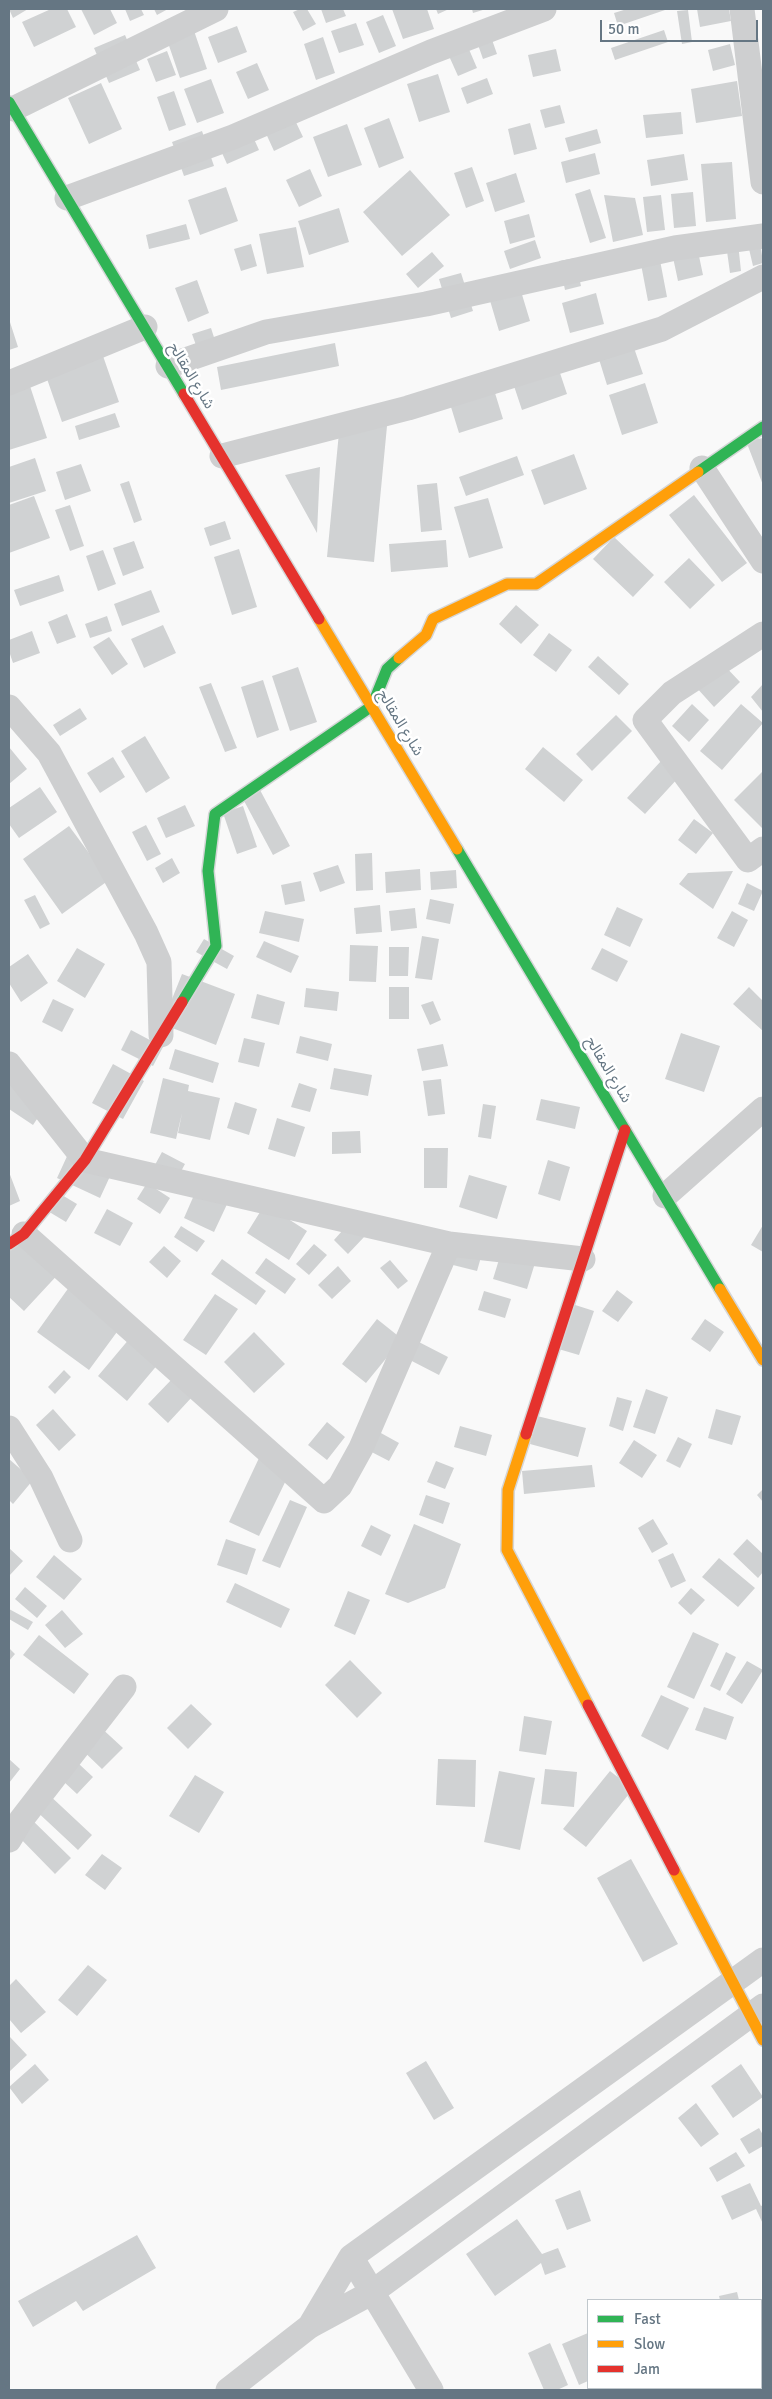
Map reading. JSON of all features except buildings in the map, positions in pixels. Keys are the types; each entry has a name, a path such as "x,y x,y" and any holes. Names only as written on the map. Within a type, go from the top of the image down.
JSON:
{"street":[{"path":"11,106 216,9"},
{"path":"67,198 233,137 431,52 544,9"},
{"path":"742,9 763,182"},
{"name":"شارع المقالح","path":"11,106 763,1360"},
{"path":"168,366 266,332 426,304 675,248 763,236"},
{"path":"222,456 408,408 662,328 763,277"},
{"path":"9,383 144,327"},
{"path":"449,1244 361,1448 340,1486 324,1501 16,1239 85,1160 216,946 208,871 215,814 372,706 388,669 426,635 433,619 507,584 536,584 763,427"},
{"path":"702,468 763,561"},
{"path":"763,634 672,693 645,720 748,860 763,849"},
{"path":"9,707 49,753 146,933 159,962 161,1035"},
{"path":"9,1064 85,1160 449,1244 583,1259"},
{"path":"665,1196 763,1110"},
{"path":"626,1130 508,1490 507,1550 733,1982 756,2010 763,2040"},
{"path":"9,1428 41,1478 70,1540"},
{"path":"9,1840 21,1820 124,1687"},
{"path":"310,2326 351,2257 763,1960"},
{"path":"228,2390 310,2326 371,2293 756,2010"},
{"path":"351,2257 431,2390"}],"traffic: fast":[{"path":"9,102 184,394"},
{"path":"698,472 763,427"},
{"path":"182,1002 216,946 208,871 215,814 372,706 387,669 399,658"},
{"path":"457,849 720,1289"}],"traffic: slow":[{"path":"399,658 426,635 433,619 507,584 536,584 698,472"},
{"path":"319,619 457,849"},
{"path":"720,1289 763,1360"},
{"path":"526,1434 508,1490 507,1550 588,1705"},
{"path":"674,1870 763,2040"}],"traffic: jam":[{"path":"184,394 319,619"},
{"path":"9,1244 24,1234 85,1160 182,1002"},
{"path":"526,1434 625,1130"},
{"path":"588,1705 674,1870"}]}
